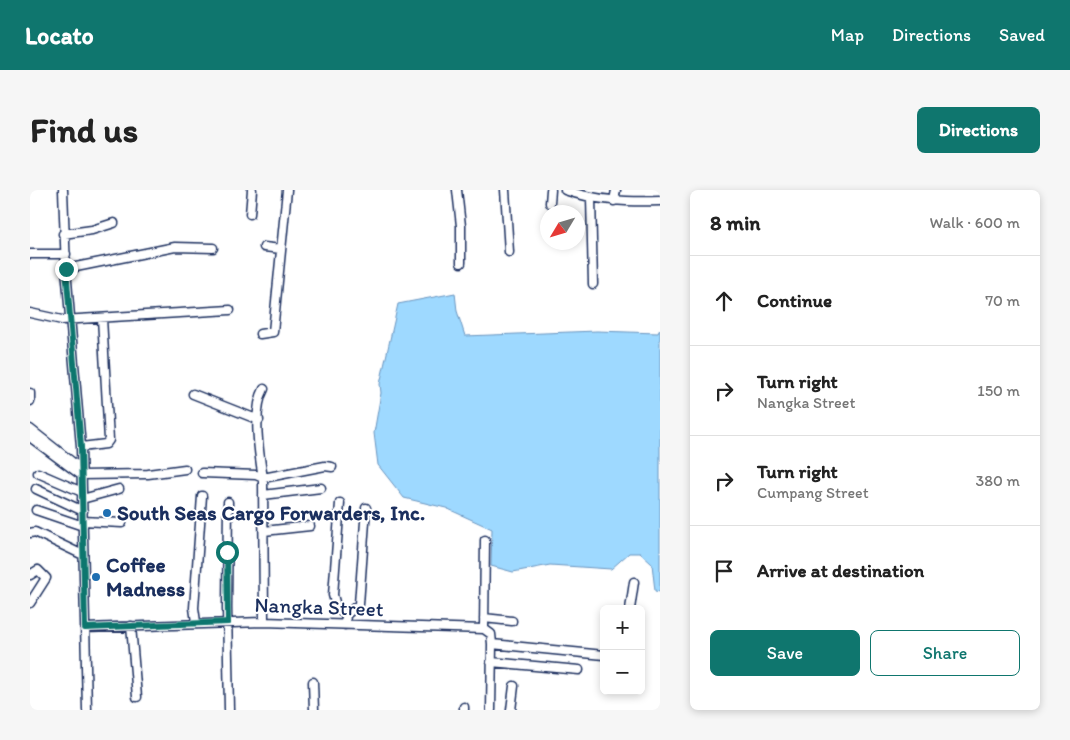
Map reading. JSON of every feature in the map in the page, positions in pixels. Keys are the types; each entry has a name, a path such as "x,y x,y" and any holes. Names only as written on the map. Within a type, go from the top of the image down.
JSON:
{"street":[{"path":"63,190 66,269 81,447 87,710"},
{"path":"250,214 252,190"},
{"path":"260,334 271,334 273,330 287,190"},
{"path":"457,190 461,226 461,263"},
{"path":"505,190 509,252"},
{"path":"550,203 552,190"},
{"path":"565,190 614,201 660,201"},
{"path":"601,199 602,190"},
{"path":"614,201 616,190"},
{"path":"592,197 592,284"},
{"path":"64,234 92,230 114,223"},
{"path":"66,269 175,247 214,248"},
{"path":"264,247 281,249"},
{"path":"30,254 66,254"},
{"path":"30,313 62,320 230,310"},
{"path":"81,447 109,442 102,318"},
{"path":"264,389 258,403 260,458 264,495 264,622"},
{"path":"30,394 30,401"},
{"path":"193,394 259,420"},
{"path":"30,429 81,472"},
{"path":"30,437 81,472 148,474 185,469"},
{"path":"202,472 256,475 263,478 325,466 332,467"},
{"path":"38,473 82,496 119,489"},
{"path":"264,495 321,488"},
{"path":"36,489 83,511"},
{"path":"196,622 194,608 202,496"},
{"path":"228,502 229,710"},
{"path":"340,503 333,595 336,606 346,614"},
{"path":"345,624 346,614 359,604 366,508"},
{"path":"36,510 83,524 122,523"},
{"path":"264,530 310,526"},
{"path":"30,533 34,532 83,555"},
{"path":"485,540 484,629 491,634 492,644 491,710"},
{"path":"30,575 38,570 46,578 30,603"},
{"path":"631,605 634,582"},
{"path":"484,618 512,621"},
{"name":"Nangka Street","path":"85,628 196,622 264,622 484,629"},
{"path":"131,626 137,676 137,698"},
{"path":"492,644 600,655"},
{"path":"491,662 579,670"},
{"path":"314,682 314,710"},
{"path":"511,710 514,686"}],"water":[{"path":"455,293 457,311 465,336 597,331 658,333 660,329 660,592 655,591 652,564 640,553 629,553 611,569 550,565 513,572 491,566 492,529 446,508 404,498 378,465 374,433 381,393 380,384 398,304"}],"place":[{"name":"South Seas Cargo Forwarders, Inc.","path":"107,513"},
{"name":"Coffee Madness","path":"96,577"}],"route":[{"path":"66,269 81,447 85,628 228,622 227,552"}]}
